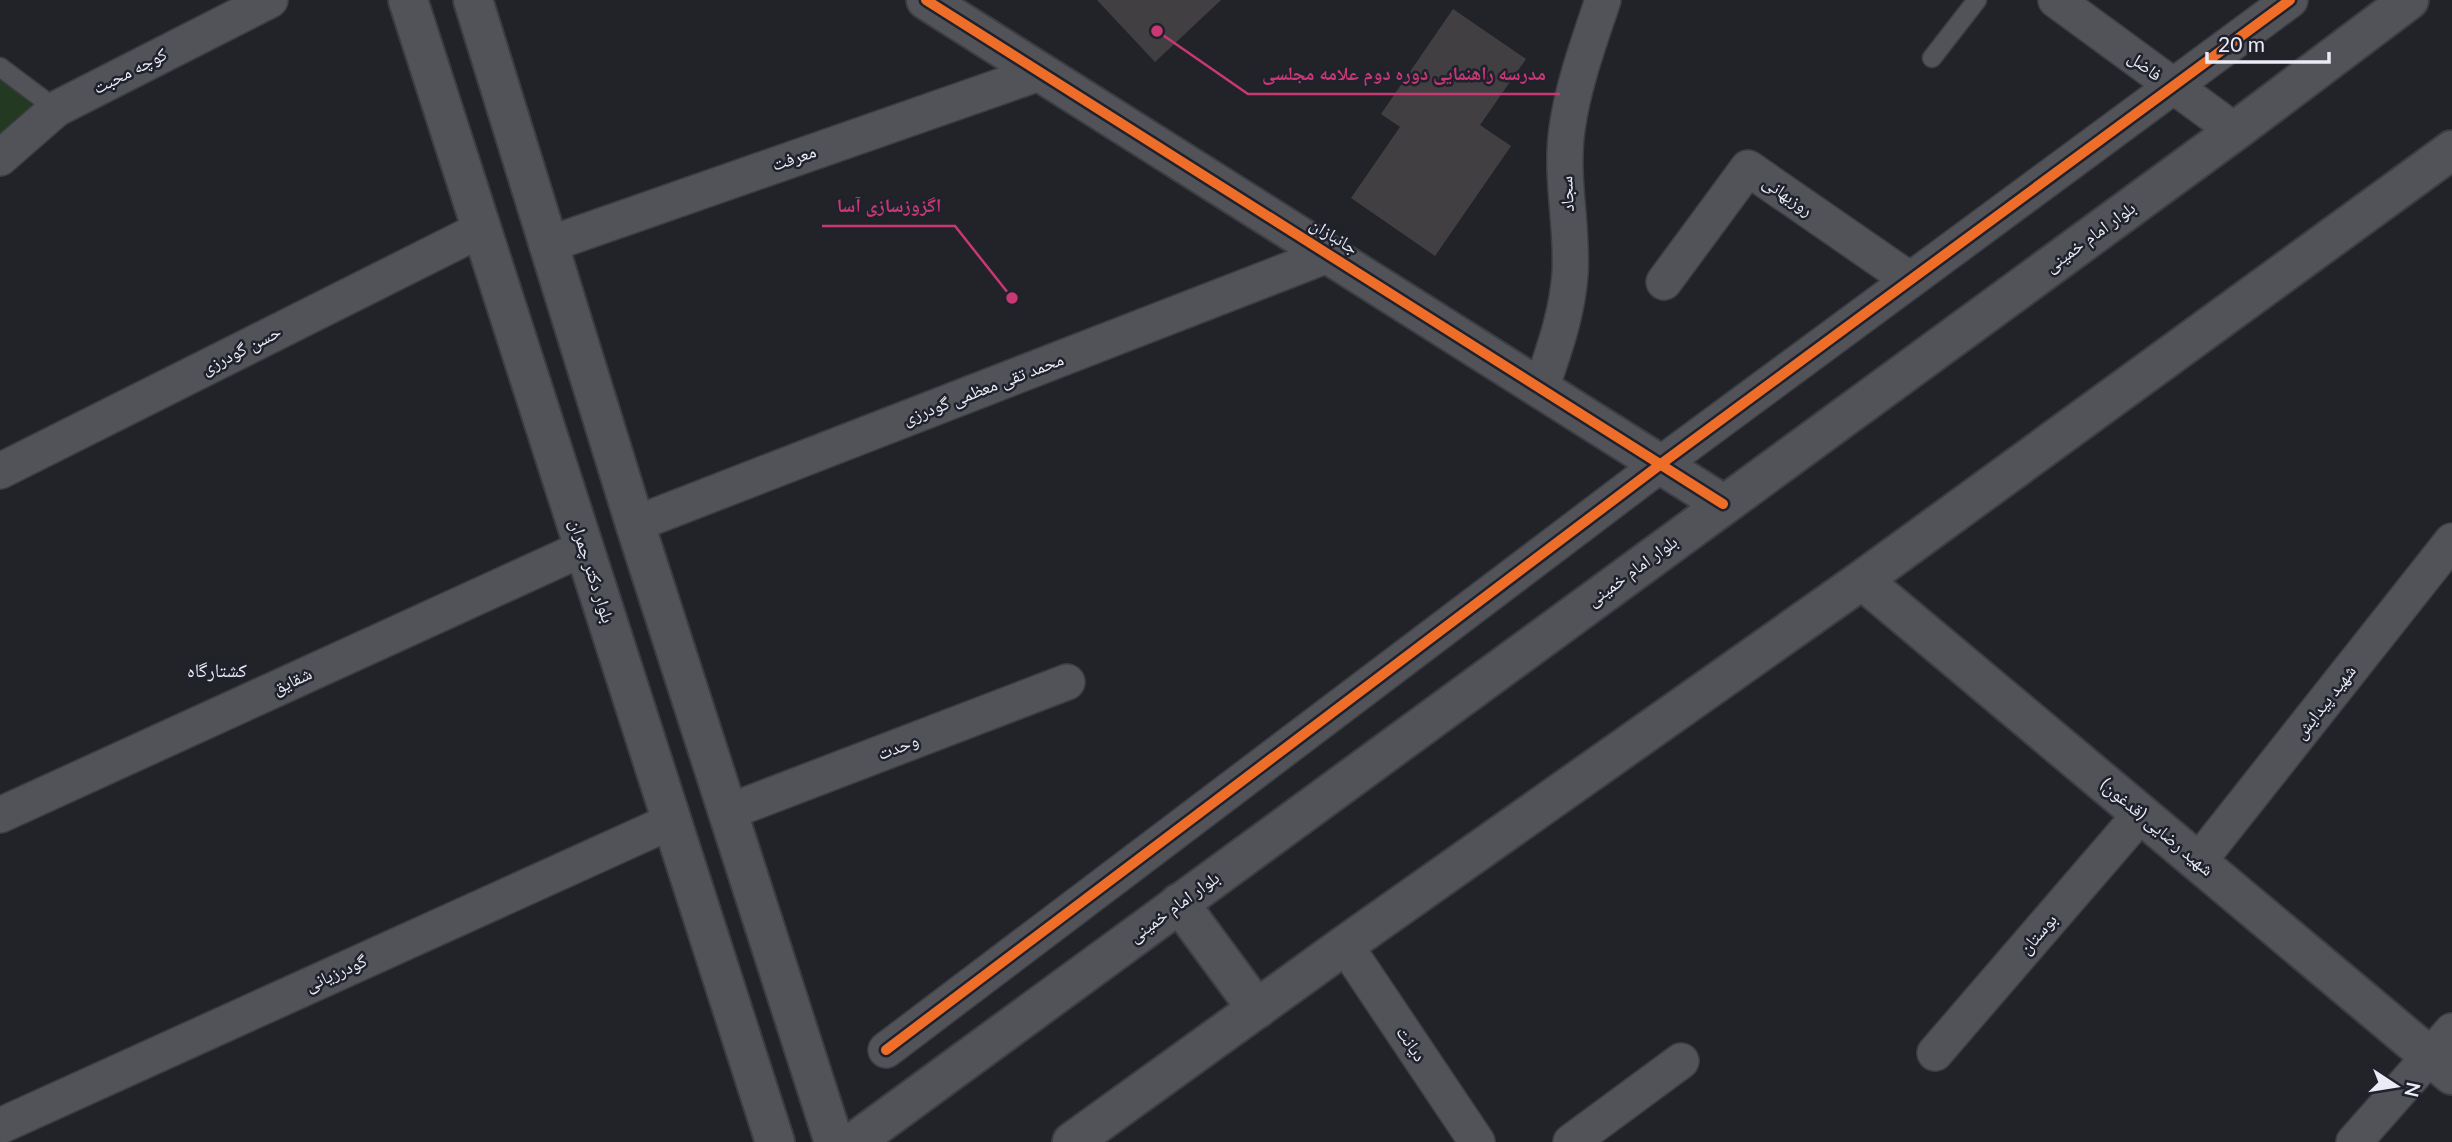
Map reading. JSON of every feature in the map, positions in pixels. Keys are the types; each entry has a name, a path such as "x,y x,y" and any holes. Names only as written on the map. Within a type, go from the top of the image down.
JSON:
{"main road":[{"name":"بلوار دکتر چمران","path":"408,0 775,1142"},
{"path":"473,0 635,524 834,1142"},
{"name":"جانبازان","path":"926,0 1723,504"},
{"name":"بلوار امام خمینی","path":"854,1142 2235,131 2409,0"},
{"path":"1072,1142 1345,945 1863,580 2452,150"},
{"name":"(قدغون) شهید رضایی","path":"1863,580 2199,862 2445,1054"},
{"path":"1179,903 1256,1009"}],"street":[{"name":"کوچه محبت","path":"0,158 56,109 270,0"},
{"name":"سجاد","path":"1541,388 1563,324 1570,272 1565,178 1567,131 1575,85 1603,0"},
{"path":"886,1050 1661,464 2290,0"},
{"name":"فاضل","path":"2069,4 2173,87 2235,131"},
{"name":"معرفت","path":"547,245 1042,72"},
{"name":"روزبهانی","path":"1664,282 1748,168 1909,280"},
{"name":"حسن گودرزی","path":"0,471 482,229"},
{"name":"محمد تقی معظمی گودرزی","path":"635,524 1330,254"},
{"name":"شهید پیدایش","path":"2199,862 2452,541"},
{"name":"شقایق","path":"0,815 584,548"},
{"name":"وحدت","path":"728,812 1068,682"},
{"name":"بوستان","path":"1935,1053 2141,814"},
{"name":"گودرزیانی","path":"0,1126 672,821"},
{"name":"دیانت","path":"1345,945 1477,1142"},
{"path":"2354,1142 2445,1054"},
{"path":"1571,1142 1681,1061"}],"lane":[{"path":"1932,58 1977,0"},
{"path":"0,67 56,109"}],"green space":[{"path":"0,73 38,111 0,143"}],"building":[{"path":"1097,0 1221,0 1155,62"},
{"path":"1453,9 1526,59 1480,125 1511,146 1435,256 1351,198 1400,127 1381,114"}],"cycle path":[{"path":"926,0 1723,504"},
{"path":"886,1050 1661,464 2290,0"}],"place":[{"name":"مدرسه راهنمایی دوره دوم علامه مجلسی","path":"1157,31"},
{"name":"اگزوزسازی آسا","path":"1012,298"}],"district":[{"name":"کشتارگاه","path":"217,670"}]}
